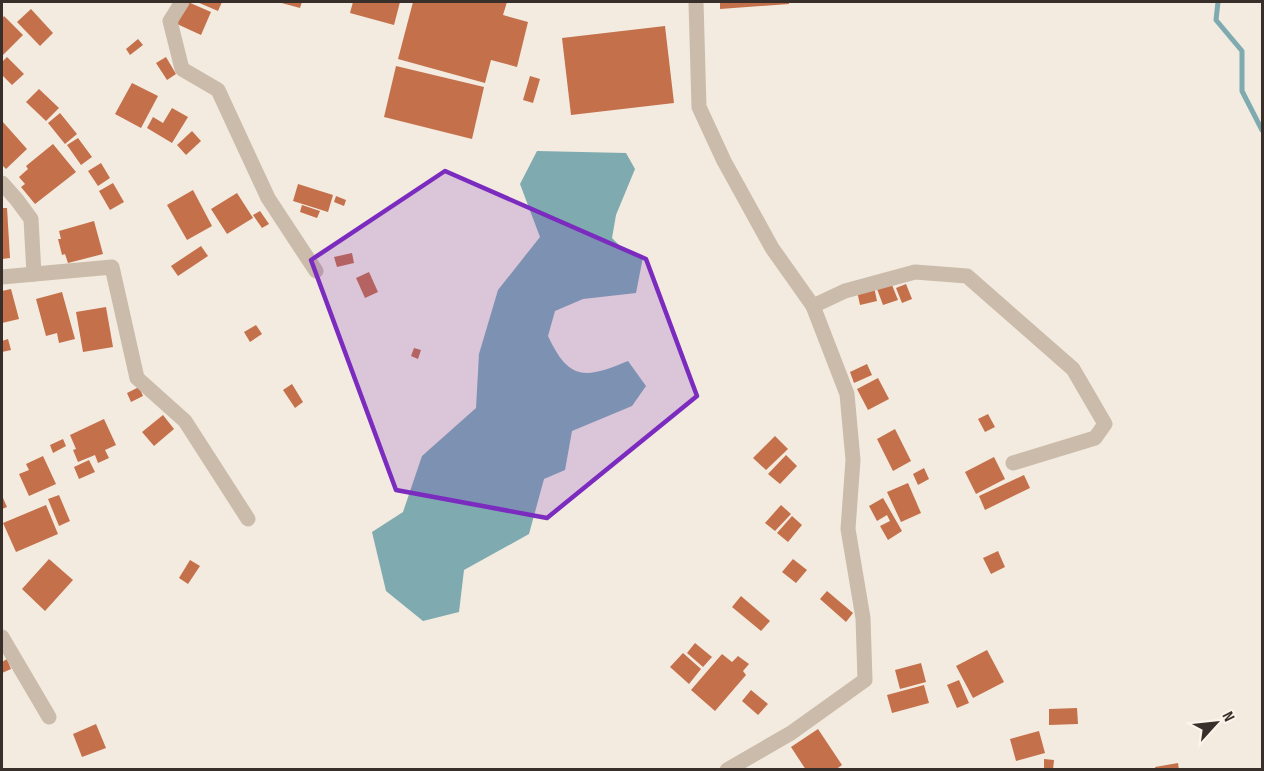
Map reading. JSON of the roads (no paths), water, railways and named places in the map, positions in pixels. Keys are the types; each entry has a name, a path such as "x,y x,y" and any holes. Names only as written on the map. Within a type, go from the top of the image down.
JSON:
{"street":[{"path":"182,2 170,21 182,69 218,90 268,198 316,271"},
{"path":"696,2 699,106 724,161 772,248 813,306 847,394 853,460 848,529 863,618 865,680 791,733 728,770"},
{"path":"2,183 31,219 34,274"},
{"path":"2,277 112,267 137,378 185,421 248,519"},
{"path":"813,306 845,291 915,272 967,276 1073,369 1105,424 1095,438 1013,463"},
{"path":"2,637 49,717"}],"water":[{"path":"537,151 626,153 635,169 616,215 612,238 622,248 643,257 636,293 583,299 555,311 548,336 563,361 571,368 589,373 628,361 646,386 632,406 572,431 565,470 544,479 529,534 464,570 459,612 423,621 386,591 372,532 403,512 422,456 476,408 479,354 498,290 540,237 520,184"}],"waterway":[{"path":"1218,2 1216,20 1242,51 1242,91 1262,130"}]}
